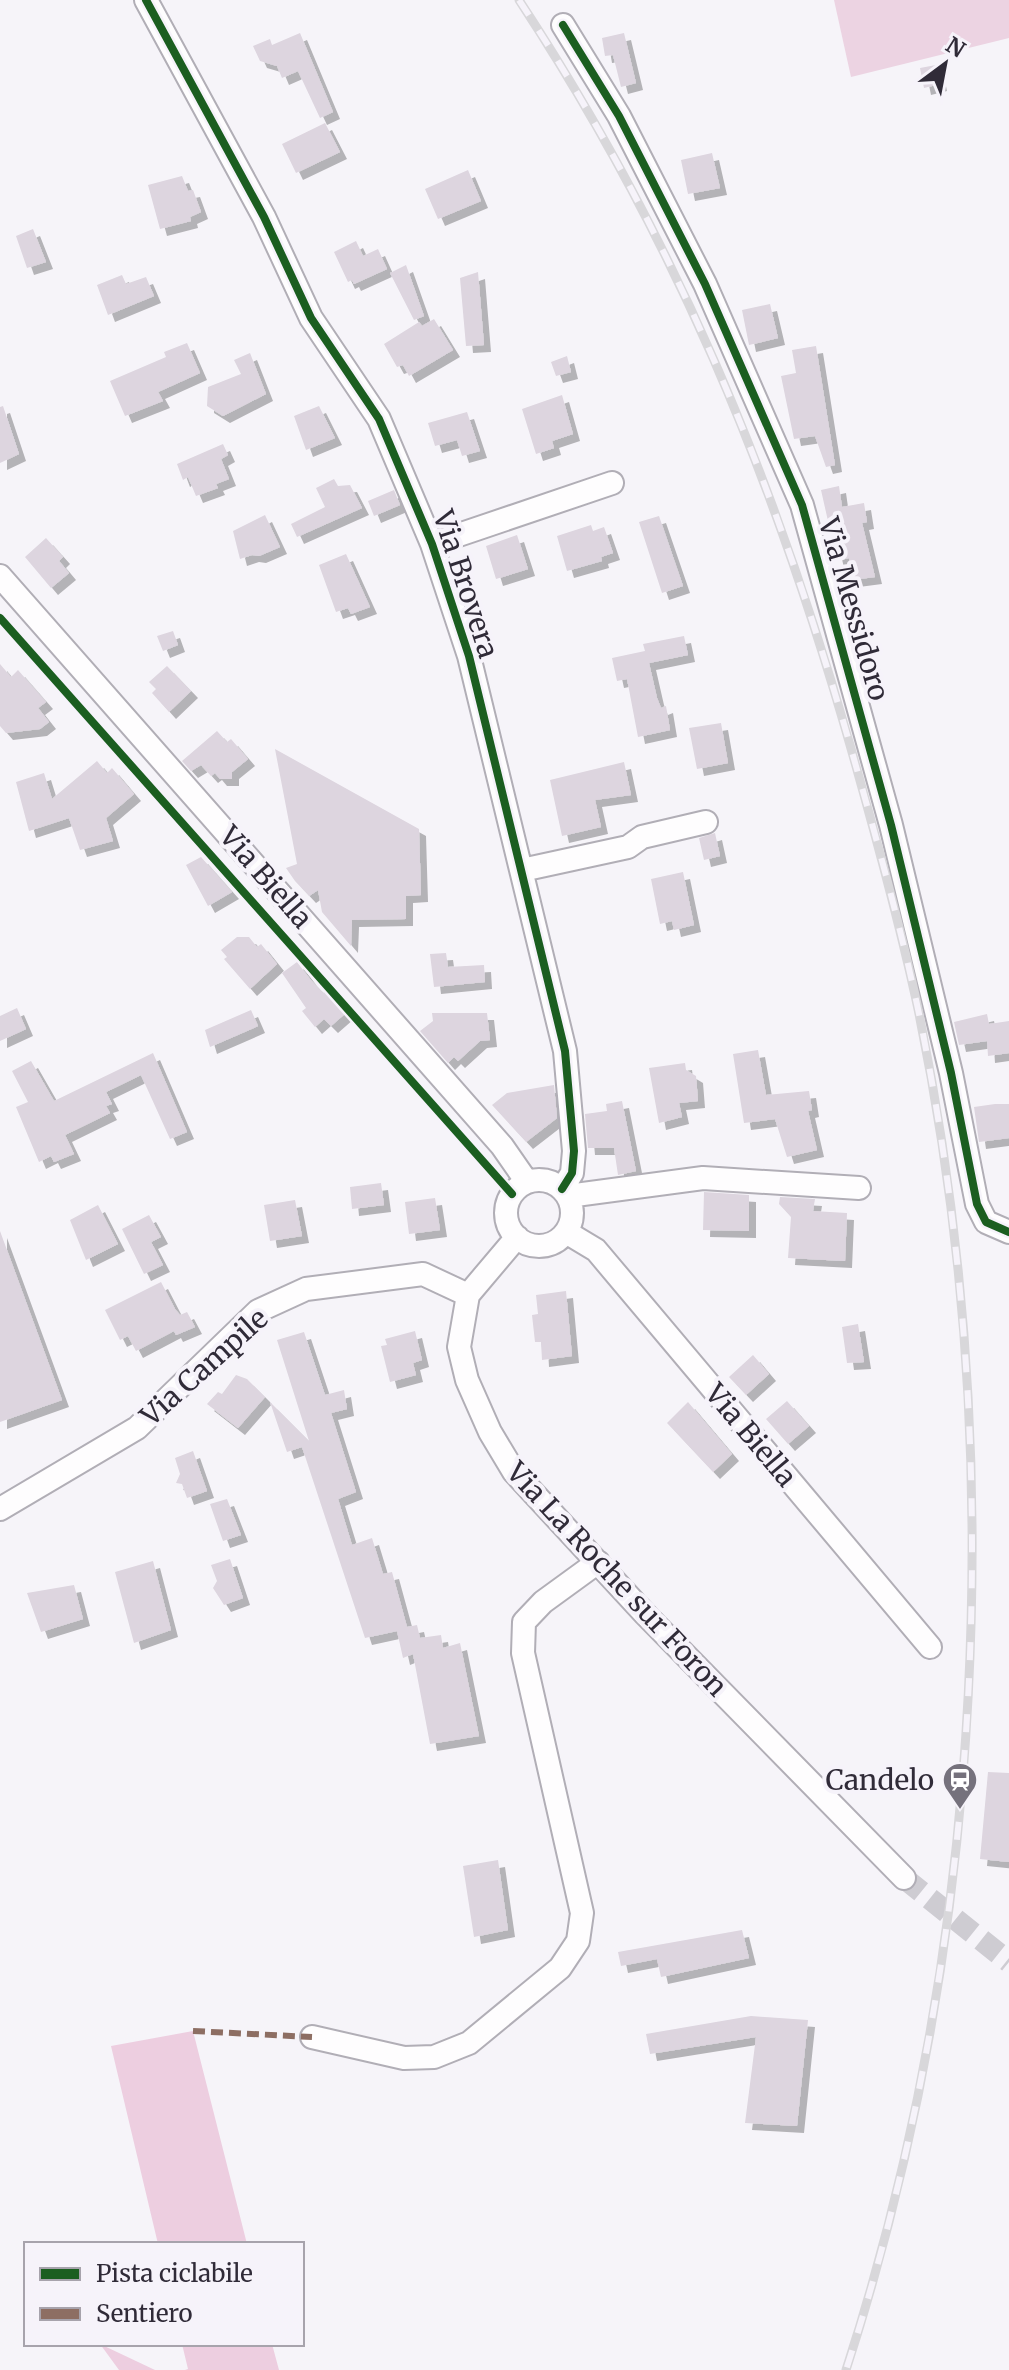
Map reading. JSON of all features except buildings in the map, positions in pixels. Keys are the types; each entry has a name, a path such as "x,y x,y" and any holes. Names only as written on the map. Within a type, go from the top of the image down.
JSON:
{"street":[{"name":"Via Brovera","path":"146,0 264,217 311,318 379,419 432,544 469,656 565,1051 572,1107 572,1173 565,1193"},
{"name":"Via Messidoro","path":"563,25 619,116 705,284 802,505 891,825 951,1073 977,1204 986,1222 1009,1232"},
{"name":"Via Brovera","path":"432,544 612,483"},
{"name":"Via Biella","path":"0,576 502,1146 527,1182"},
{"path":"522,870 628,847 642,837 706,822"},
{"path":"565,1193 572,1214 566,1232 548,1244 537,1246 517,1237 507,1221 508,1203 512,1194 527,1182 545,1181 565,1193 703,1178 859,1188"},
{"name":"Via Biella","path":"566,1232 596,1250 930,1647"},
{"path":"468,1295 517,1237"},
{"name":"Via Campile","path":"0,1509 137,1428 258,1311 306,1289 423,1274 468,1295"},
{"name":"Via La Roche sur Foron","path":"468,1295 459,1347 467,1380 490,1432 514,1472 904,1878"},
{"path":"312,2037 404,2058 434,2057 469,2043 560,1968 573,1950 581,1930 582,1913 523,1653 524,1622 543,1602 598,1562"}],"shaded area":[{"path":"834,0 1009,0 1009,38 851,77"},
{"path":"193,2031 246,2242 158,2242 111,2046"},
{"path":"101,2346 155,2370 119,2370"},
{"path":"182,2346 273,2346 279,2370 185,2370 188,2369"}],"tunnel":[{"path":"904,1878 1009,1962"}],"railway":[{"path":"519,0 575,89 672,268 714,360 788,548 850,745 895,910 918,1009 947,1177 965,1348 972,1521 968,1694 954,1868 929,2039 893,2207 846,2370"}],"marked path":[{"path":"193,2031 312,2037"}],"cycle path":[{"path":"146,0 264,217 311,318 379,419 432,544 469,656 565,1051 574,1151 572,1173 562,1189"},
{"path":"563,25 619,116 705,284 802,505 891,825 951,1073 977,1204 986,1222 1009,1232"},
{"path":"0,618 512,1194"}],"place":[{"name":"Candelo","path":"960,1811"}]}
